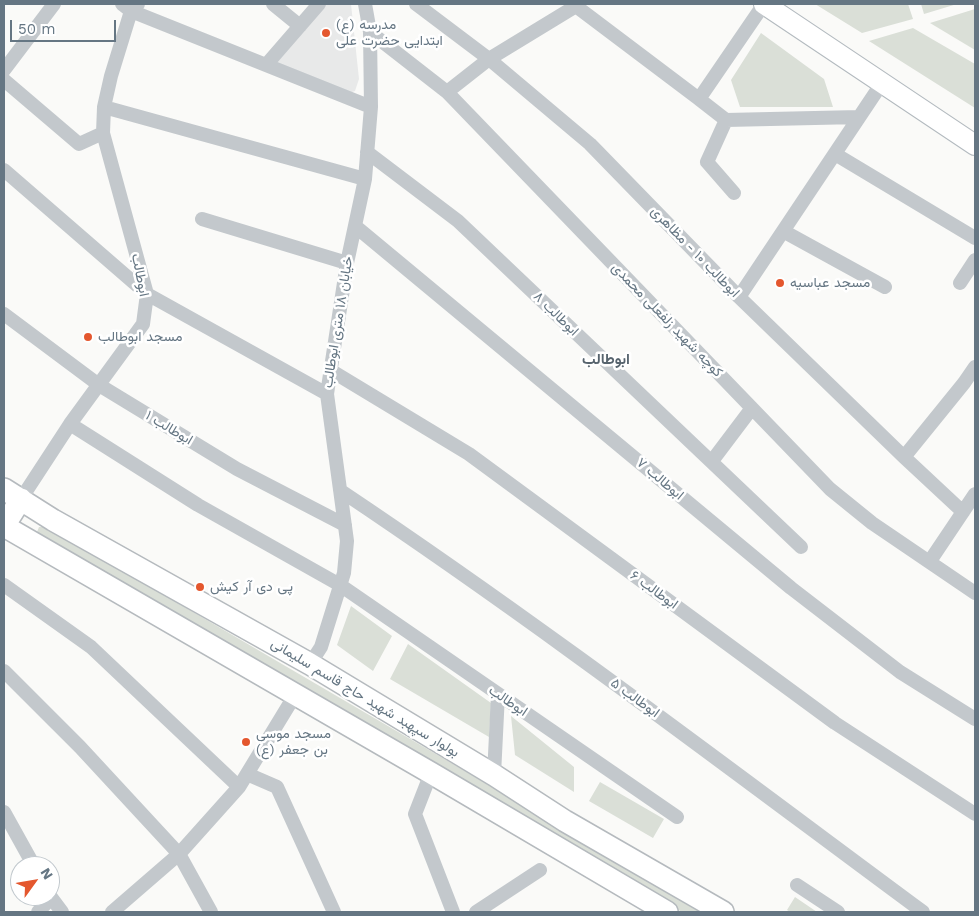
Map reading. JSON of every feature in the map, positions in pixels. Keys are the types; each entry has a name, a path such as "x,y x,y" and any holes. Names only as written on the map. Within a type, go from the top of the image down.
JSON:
{"main road":[{"path":"764,4 975,145"},
{"path":"12,494 4,526 431,772 640,905 667,912"},
{"name":"بولوار سپهبد شهید حاج قاسم سلیمانی","path":"12,494 53,520 310,664 494,775 565,821 722,912"}],"street":[{"path":"4,70 54,4"},
{"path":"273,4 300,26"},
{"path":"266,65 319,4"},
{"name":"خیابان ۱۸ متری ابوطالب","path":"310,664 321,647 344,572 347,541 327,394 347,263 365,179 370,107 370,32 365,4"},
{"name":"ابوطالب ۱۰ - مظاهری","path":"416,4 489,59 590,144 738,297 963,512"},
{"path":"699,99 764,4"},
{"path":"446,92 489,59 575,5 726,120 859,117"},
{"name":"ابوطالب","path":"12,494 70,424 143,324 147,294 103,133 104,107 130,6 266,65 370,107"},
{"name":"کوچه شهید زلفعلی محمدی","path":"370,32 446,92 830,489 872,523 975,593"},
{"path":"4,80 80,144 103,133"},
{"path":"738,297 882,83"},
{"path":"104,107 365,179"},
{"path":"726,120 707,162 734,193"},
{"name":"ابوطالب ۸","path":"367,152 458,221 712,461 801,548"},
{"path":"834,154 975,238"},
{"path":"4,170 147,294 327,394"},
{"path":"202,219 347,263"},
{"name":"ابوطالب ۷","path":"354,226 791,588 900,672 975,720"},
{"path":"784,231 885,287"},
{"path":"960,283 975,260"},
{"name":"ابوطالب ۱","path":"4,314 99,385 237,469 345,525"},
{"path":"904,457 975,367"},
{"name":"ابوطالب ۶","path":"330,370 468,454 835,723 975,814"},
{"path":"712,461 752,408"},
{"path":"70,424 198,505 340,585"},
{"name":"ابوطالب ۵","path":"341,491 439,557 692,739 923,912"},
{"path":"930,561 975,494"},
{"path":"4,585 91,647 239,787"},
{"name":"ابوطالب","path":"340,585 677,817"},
{"path":"4,671 80,747 179,854 211,912"},
{"path":"494,775 498,694"},
{"path":"112,912 179,854 239,787 295,695"},
{"path":"431,772 415,814 453,912"},
{"path":"247,774 277,786 334,912"},
{"path":"4,812 28,856"},
{"path":"476,912 540,870"},
{"path":"797,885 830,910"}],"shaded area":[{"name":"(ع) مدرسه ابتدایی حضرت علی","path":"324,4 351,4 359,79 355,91 347,94 271,62"},
{"path":"815,4 908,4 913,19 862,33"},
{"path":"921,4 957,4 924,14"},
{"path":"975,9 975,50 930,23"},
{"path":"913,28 975,64 975,108 869,41"},
{"path":"761,33 824,79 833,107 740,107 731,80"},
{"path":"39,527 45,527 58,533 706,912 682,912 41,537 37,532"},
{"path":"351,606 392,636 373,671 337,645"},
{"path":"408,644 491,703 489,737 390,679"},
{"path":"511,716 574,767 574,792 515,755"},
{"path":"600,782 664,819 653,838 589,801"},
{"path":"795,897 817,912 790,912 787,910"}],"place":[{"name":"(ع) مدرسه ابتدایی حضرت علی","path":"326,33"},
{"name":"مسجد عباسیه","path":"780,283"},
{"name":"مسجد ابوطالب","path":"88,337"},
{"name":"پی دی آر کیش","path":"200,587"},
{"name":"مسجد موسی بن جعفر (ع)","path":"246,742"}],"district":[{"name":"ابوطالب","path":"606,360"}]}
